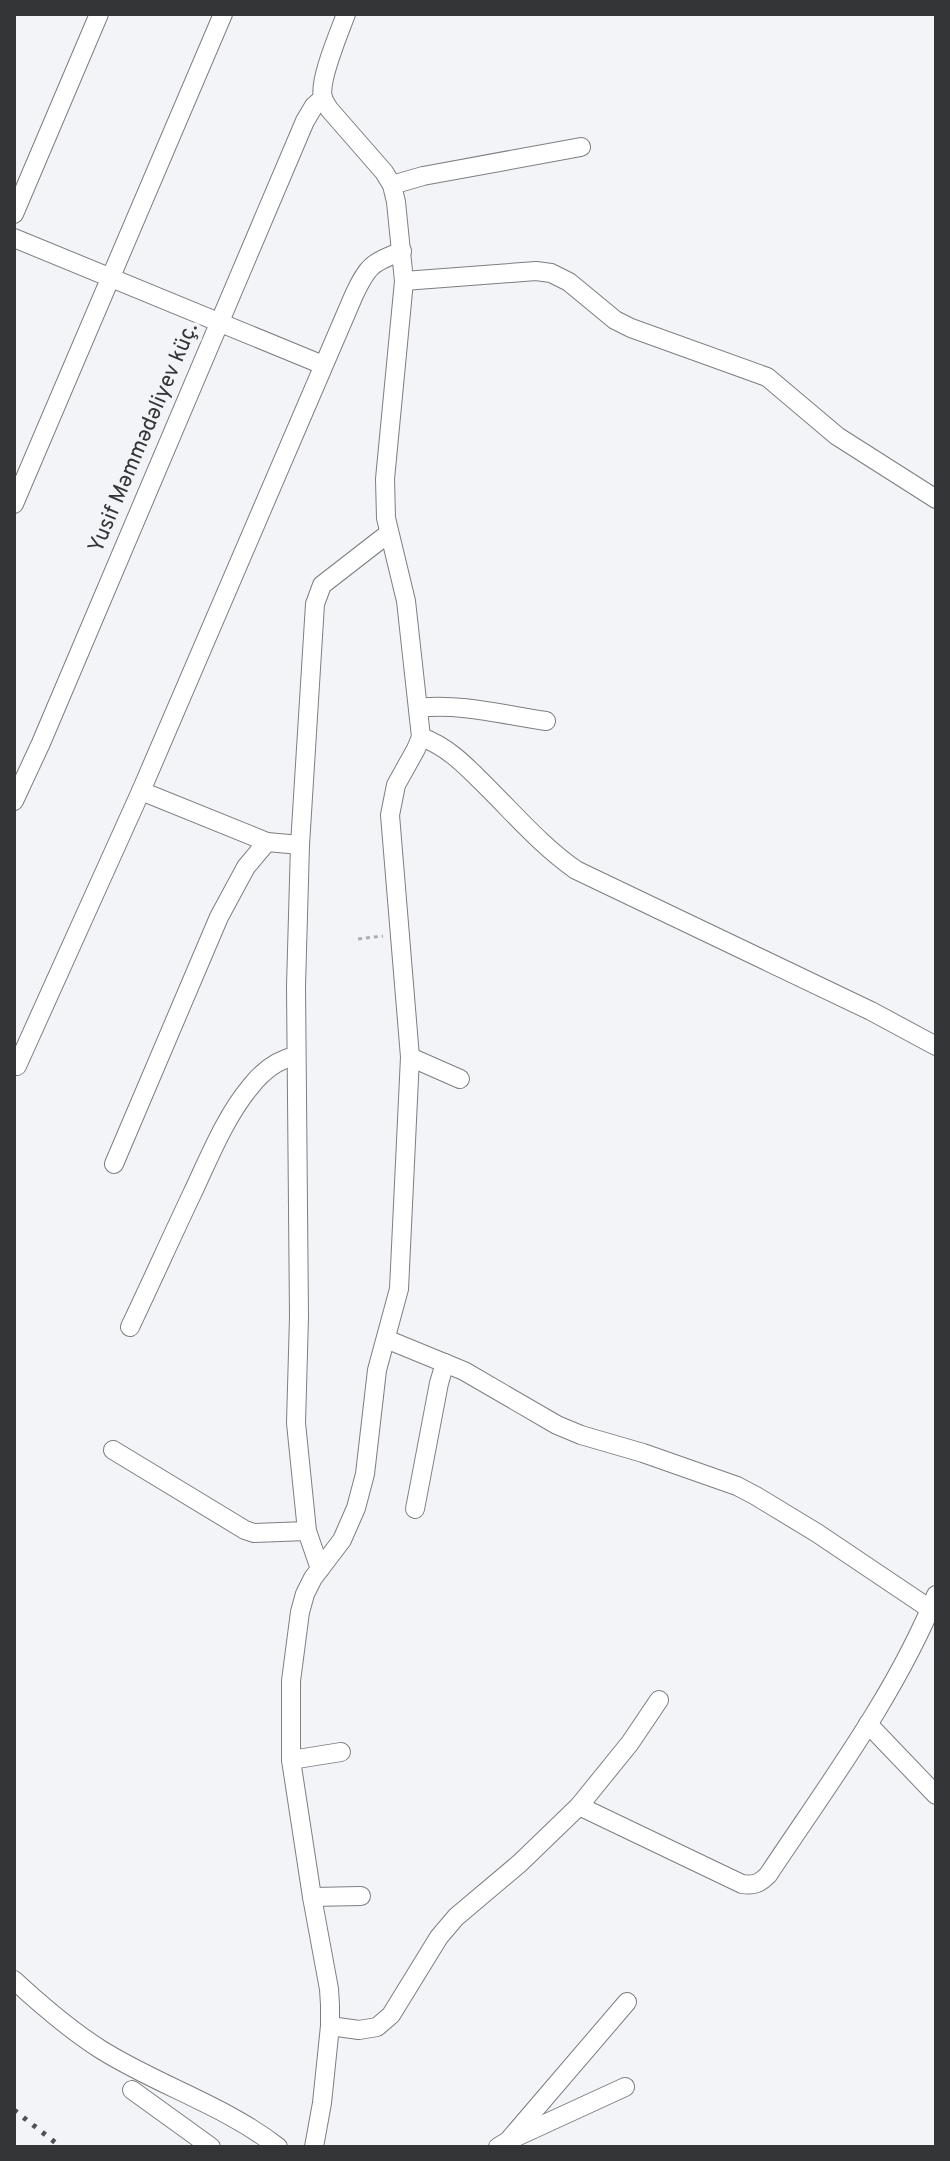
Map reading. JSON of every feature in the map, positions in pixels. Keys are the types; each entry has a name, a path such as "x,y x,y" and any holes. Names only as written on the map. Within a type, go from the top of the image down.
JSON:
{"street":[{"path":"14,214 99,14"},
{"path":"14,504 223,14"},
{"name":"Yusif Məmmədəliyev küç.","path":"14,801 305,121 323,98 323,82 346,14"},
{"path":"314,2147 330,2026 329,1989 291,1760 291,1681 305,1594 313,1578 342,1540 356,1508 365,1474 377,1370 399,1289 410,1057 390,815 396,785 421,737 404,586 385,506 404,281 396,202 392,185 384,172 323,98"},
{"path":"392,185 423,176 581,147"},
{"path":"14,238 323,365"},
{"path":"17,1066 141,791 362,276 371,265 402,251"},
{"path":"404,281 536,271 551,273 569,282 615,320 767,377 837,436 936,499"},
{"path":"320,1569 307,1531 296,1423 299,1317 295,1056 300,845 317,595 322,585 389,533"},
{"path":"419,708 437,706 546,721"},
{"path":"421,737 436,742 457,757 552,853 576,870 871,1011 936,1046"},
{"path":"141,791 267,842 300,845"},
{"path":"114,1164 219,917 246,867 267,842"},
{"path":"130,1327 228,1121 261,1076 285,1058 295,1056"},
{"path":"410,1057 460,1079"},
{"path":"386,1339 464,1371 569,1430 737,1486 933,1602 904,1665 868,1724 768,1875 760,1882 751,1886 742,1884 579,1806"},
{"path":"415,1509 445,1363"},
{"path":"113,1450 245,1530 254,1533 307,1531"},
{"path":"330,2026 359,2030 377,2027 391,2015 439,1937 456,1917 520,1863 579,1806 630,1743 659,1700"},
{"path":"868,1724 936,1795"},
{"path":"291,1760 341,1752"},
{"path":"312,1897 361,1896"},
{"path":"14,1980 101,2049 217,2109 274,2146"},
{"path":"503,2144 627,2002"},
{"path":"503,2144 625,2087"},
{"path":"132,2090 211,2147"}],"path":[{"path":"358,939 399,934"}],"railway":[{"path":"14,2110 61,2147"}]}
